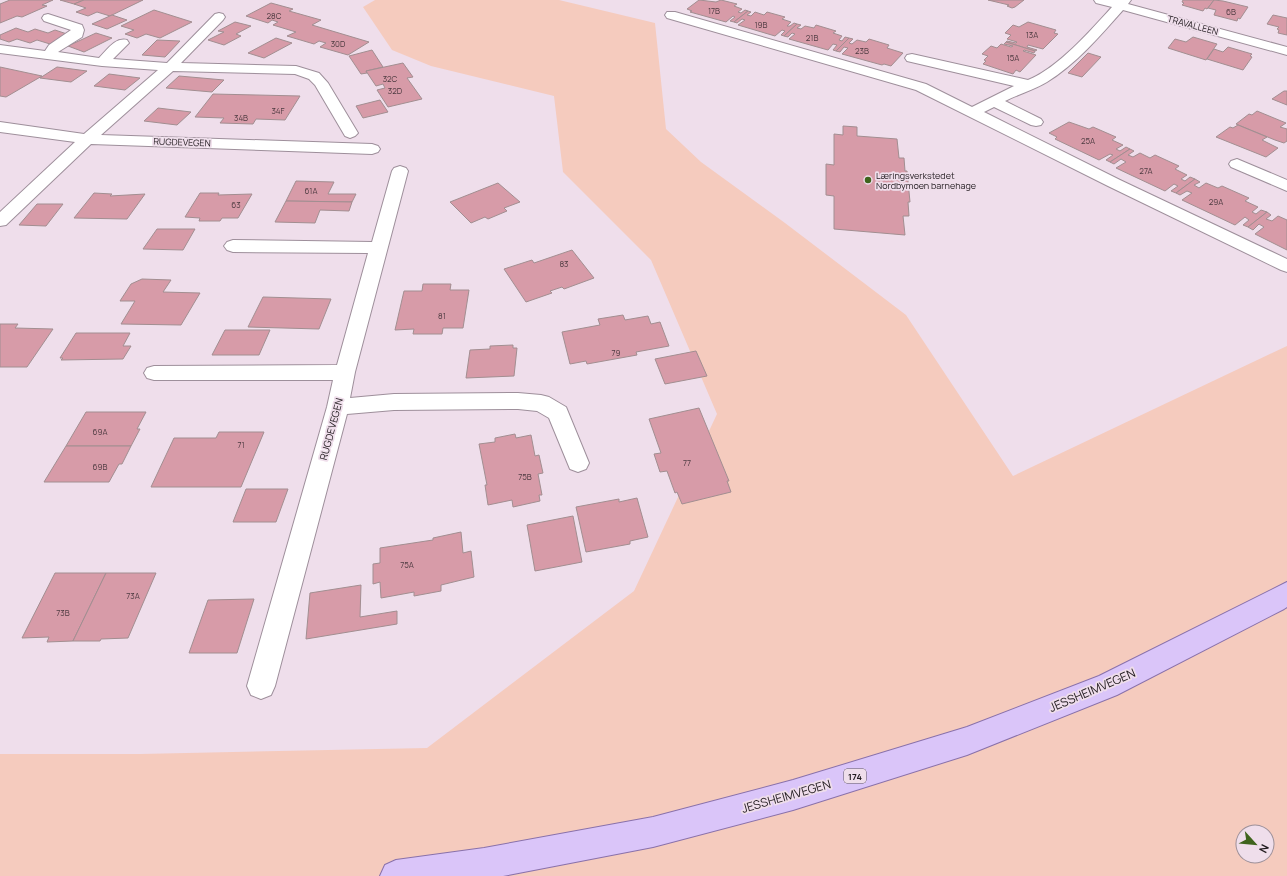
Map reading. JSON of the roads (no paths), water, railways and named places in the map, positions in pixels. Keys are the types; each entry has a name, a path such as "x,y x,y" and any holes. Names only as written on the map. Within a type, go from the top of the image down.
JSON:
{"main road":[{"name":"JESSHEIMVEGEN","path":"396,876 484,864 653,832 793,795 967,741 1107,686 1275,601 1287,593"}],"street":[{"name":"TRAVALLEEN","path":"1100,0 1123,3 1287,51"},
{"path":"973,112 1047,76 1091,38 1123,3"},
{"path":"671,15 921,87 1101,177 1287,266"},
{"path":"0,221 87,139 170,66 219,17"},
{"path":"48,18 77,28 78,30 77,34 54,48 48,56"},
{"path":"102,62 122,42"},
{"path":"0,49 102,62 296,70 314,76 320,83 350,134"},
{"path":"912,58 1029,85"},
{"path":"994,101 1036,122"},
{"name":"RUGDEVEGEN","path":"0,127 87,139 372,149"},
{"path":"1237,164 1287,186"},
{"name":"RUGDEVEGEN","path":"261,686 338,407 344,372 400,171"},
{"path":"233,246 379,248"},
{"path":"154,373 344,372"},
{"path":"338,407 394,402 541,402 558,413 578,463"}],"place":[{"name":"Læringsverkstedet Nordbymoen barnehage","path":"868,180"}]}
